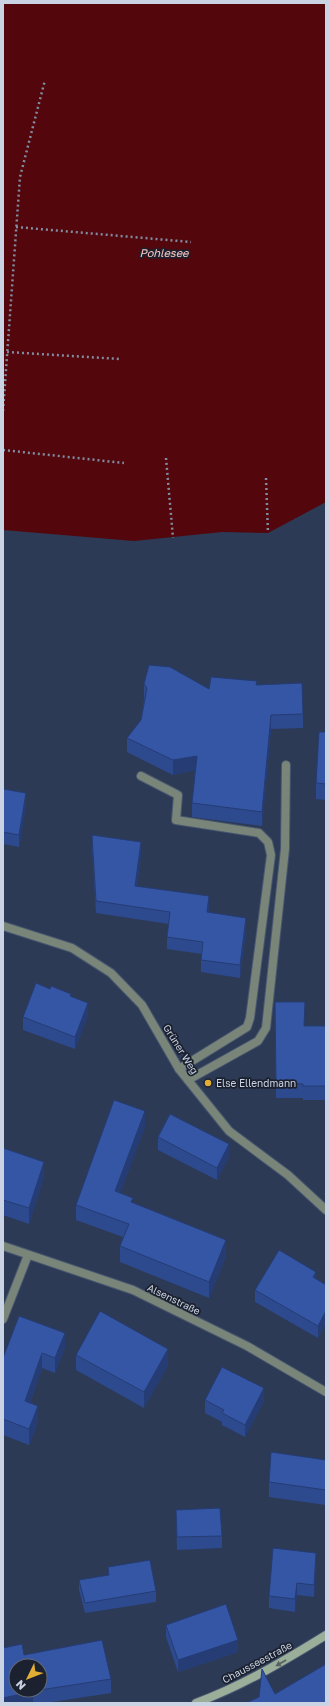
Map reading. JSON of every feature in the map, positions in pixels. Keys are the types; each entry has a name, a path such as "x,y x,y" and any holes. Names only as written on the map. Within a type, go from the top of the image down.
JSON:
{"street":[{"path":"188,1080 258,1041 266,1028 285,849 286,765"},
{"path":"141,776 178,795 176,820 259,833 268,842 272,855 250,1018 247,1027 179,1069"},
{"name":"Grüner Weg","path":"3,926 72,948 111,973 142,1005 179,1069 229,1131 288,1175 326,1210"},
{"name":"Alsenstraße","path":"3,1246 133,1290 247,1346 326,1392"},
{"path":"3,1319 28,1255"},
{"name":"Chausseestraße","path":"196,1703 212,1697 278,1664 326,1635"}],"path":[{"path":"3,411 20,177 45,80"},
{"path":"16,227 191,242"},
{"path":"7,352 120,359"},
{"path":"3,450 124,463"},
{"path":"166,458 173,538"},
{"path":"266,478 268,533"}],"water":[{"name":"Pohlesee","path":"3,3 326,3 326,502 268,533 222,532 134,541 3,530"}],"building":[{"path":"149,665 170,667 209,689 211,677 257,681 256,685 302,683 303,714 271,715 262,812 192,803 197,756 173,760 127,738 141,720 147,688 144,684"},
{"path":"319,732 326,732 326,784 316,783"},
{"path":"3,789 26,793 19,835 3,832"},
{"path":"92,835 141,842 135,886 209,896 207,912 246,918 240,965 201,960 203,942 167,937 170,912 96,901"},
{"path":"36,983 50,989 51,986 88,1003 75,1037 23,1017"},
{"path":"275,1002 305,1002 304,1026 326,1026 326,1086 303,1086 303,1084 276,1083"},
{"path":"114,1100 145,1111 115,1191 133,1198 131,1202 226,1240 209,1282 120,1246 129,1224 76,1205"},
{"path":"170,1114 229,1144 217,1168 158,1137"},
{"path":"3,1148 44,1162 29,1208 3,1200"},
{"path":"279,1250 316,1272 313,1277 326,1285 326,1311 318,1326 255,1290"},
{"path":"100,1311 168,1349 144,1392 76,1355"},
{"path":"19,1316 65,1333 55,1358 42,1353 25,1401 38,1406 29,1429 3,1419 3,1358"},
{"path":"222,1367 264,1388 245,1425 222,1413 224,1410 205,1400"},
{"path":"271,1452 326,1460 326,1490 269,1482"},
{"path":"220,1508 222,1536 177,1537 176,1510"},
{"path":"273,1548 316,1553 314,1585 297,1583 295,1599 269,1596"},
{"path":"150,1560 156,1591 85,1603 79,1580 109,1575 108,1567"},
{"path":"226,1604 238,1640 178,1660 166,1625"},
{"path":"102,1640 111,1679 48,1689 48,1658 8,1658 8,1697 3,1698 3,1648 22,1644 24,1655"},
{"path":"326,1664 326,1703 246,1703 259,1697 262,1669 275,1694"}],"place":[{"name":"Else Ellendmann","path":"208,1083"}]}
